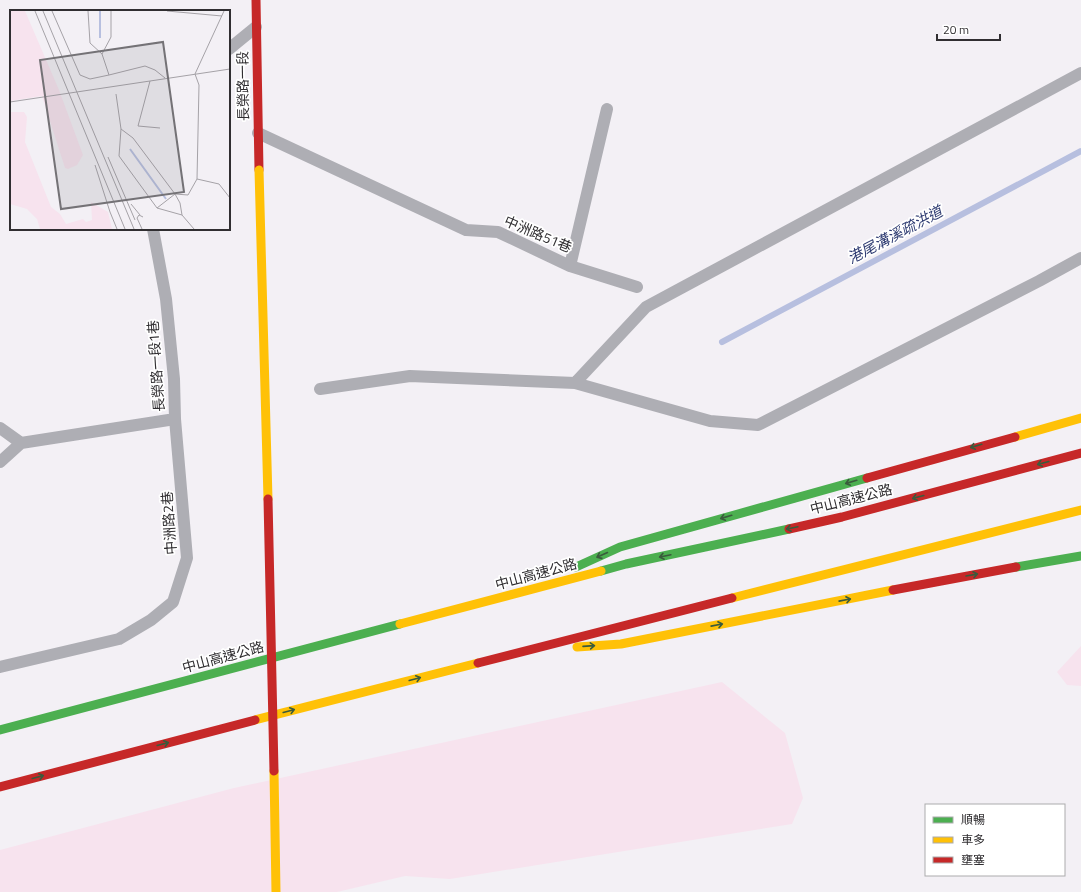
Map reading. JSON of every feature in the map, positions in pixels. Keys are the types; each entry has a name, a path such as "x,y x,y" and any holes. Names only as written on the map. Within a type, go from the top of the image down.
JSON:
{"main road":[{"name":"長榮路一段","path":"256,0 258,133 267,426 276,892"},
{"path":"1000,440 1046,418"},
{"path":"517,594 620,547 1081,418"},
{"name":"中山高速公路","path":"0,730 626,564 842,517 1081,453"},
{"path":"0,787 522,651 1081,510"},
{"path":"522,651 622,644 960,577 1081,556"}],"lane":[{"path":"230,48 256,27"},
{"path":"575,383 646,307 1081,73"},
{"name":"中洲路51巷","path":"258,133 466,230 498,232 570,266 607,109"},
{"name":"長榮路一段1巷","path":"21,443 175,419 174,379 166,299 153,230"},
{"path":"320,389 410,376 575,383 710,421 758,425 1081,258"},
{"path":"570,266 637,287"},
{"name":"中洲路2巷","path":"0,667 119,639 152,620 173,602 187,558 175,419"},
{"path":"0,428 21,443 0,462"}],"shaded area":[{"path":"1081,646 1081,686 1067,685 1057,672"},
{"path":"722,682 785,733 803,798 792,824 450,879 405,876 337,892 0,892 0,850 234,788"}],"waterway":[{"name":"港尾溝溪疏洪道","path":"722,342 1081,151"}],"traffic: fast":[{"path":"576,567 620,547 867,478"},
{"path":"601,571 626,564 789,529"},
{"path":"1016,567 1081,556"},
{"path":"0,730 400,624"}],"traffic: slow":[{"path":"259,170 268,499"},
{"path":"1015,437 1081,418"},
{"path":"732,598 1081,510"},
{"path":"400,624 601,571"},
{"path":"577,647 621,644 893,590"},
{"path":"255,720 478,663"},
{"path":"274,771 276,892"}],"traffic: jam":[{"path":"256,0 259,170"},
{"path":"867,478 1015,437"},
{"path":"789,529 842,517 1081,453"},
{"path":"268,499 274,771"},
{"path":"893,590 1016,567"},
{"path":"478,663 732,598"},
{"path":"0,787 255,720"}]}
